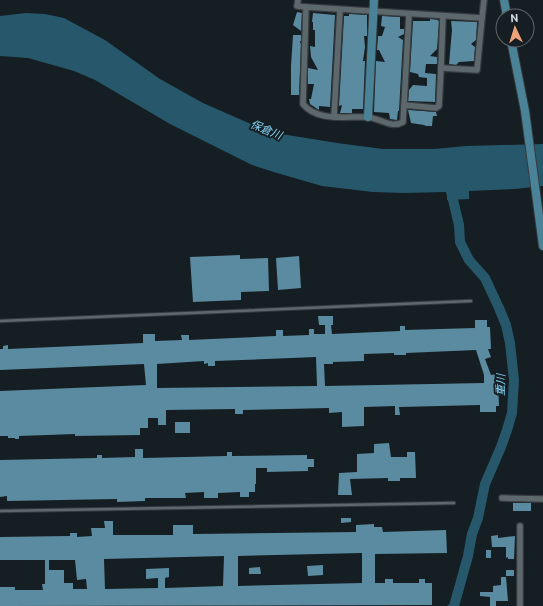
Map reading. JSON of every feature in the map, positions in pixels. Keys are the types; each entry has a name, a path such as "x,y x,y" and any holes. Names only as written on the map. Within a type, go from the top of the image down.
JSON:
{"main road":[{"path":"368,117 374,0"},
{"path":"513,48 525,111 543,246"}],"street":[{"path":"298,0 297,6 306,8 482,18"},
{"path":"441,68 477,70 484,0"},
{"path":"306,8 303,104 311,111 324,116 377,118 394,125 403,122 409,14"},
{"path":"334,117 340,10"},
{"path":"404,105 436,108 439,106 443,16"},
{"path":"502,498 543,499"},
{"path":"520,526 520,606"}],"lane":[{"path":"0,321 471,301"},
{"path":"0,512 454,503"}],"water":[{"path":"26,13 45,14 64,18 105,40 160,79 203,103 269,132 383,149 434,149 466,146 543,144 543,186 469,191 469,199 447,200 447,192 373,192 322,186 252,165 170,124 95,80 74,71 28,58 0,56 0,16"}],"building":[{"path":"297,12 302,13 301,31 293,25"},
{"path":"313,13 335,15 330,107 319,106 319,110 310,104 309,99 311,99 314,84 308,84 308,68 318,70 311,57 310,46 315,47 315,30 313,30 312,22"},
{"path":"349,14 367,15 367,36 364,36 365,47 363,61 365,61 363,109 352,109 352,113 340,113 342,105 339,106 344,16 349,16"},
{"path":"382,16 400,17 400,29 404,29 404,34 398,37 403,40 399,111 397,120 390,119 389,113 374,112 376,61 385,62 379,50 377,50 378,36 382,36 385,27 381,26"},
{"path":"430,19 438,20 439,22 437,49 430,56 437,57 437,64 426,64 425,73 436,74 435,102 408,101 409,90 413,85 427,86 427,78 419,77 418,74 410,72 413,21 430,21"},
{"path":"451,21 477,22 476,40 471,44 475,47 474,61 459,62 456,65 449,64 452,30"},
{"path":"293,35 301,35 299,95 291,95"},
{"path":"408,110 436,112 437,116 433,116 432,126 411,123"},
{"path":"240,255 240,259 268,258 269,291 241,292 241,300 193,302 190,257"},
{"path":"299,256 301,288 278,290 276,258"},
{"path":"318,316 333,316 333,325 331,325 332,334 400,331 400,326 405,326 405,330 475,328 475,320 487,320 487,327 490,327 491,349 488,349 491,357 485,359 491,375 496,374 499,406 496,406 496,412 480,412 480,405 399,407 400,415 395,415 395,406 364,407 364,426 342,427 342,412 329,413 329,408 243,410 243,414 235,414 235,409 166,410 166,425 158,425 158,418 148,418 148,428 140,428 140,435 75,436 75,434 19,436 19,439 8,438 8,436 0,436 0,391 146,385 144,364 0,370 0,349 3,349 3,346 8,345 8,349 143,343 143,334 155,334 155,341 182,340 181,335 189,335 189,340 276,336 276,330 283,330 283,336 309,335 309,329 314,329 314,334 325,334 325,325 319,325","holes":["476,350 484,375 484,383 325,386 324,364 333,364 333,362 364,361 364,354 394,353 394,355 406,355 406,353","316,357 317,386 157,388 157,364 204,361 204,364 208,363 208,366 215,366 215,361"]},
{"path":"175,422 190,422 190,433 175,433"},
{"path":"389,443 391,457 407,457 407,452 415,452 416,478 400,478 400,481 388,481 388,478 350,479 352,495 338,495 339,473 357,472 357,454 374,453 374,444"},
{"path":"135,449 143,449 143,458 227,456 227,452 232,452 232,456 307,455 307,459 314,459 314,467 308,467 308,471 267,472 267,468 256,468 255,492 249,492 249,497 240,497 240,492 218,493 218,498 204,498 204,492 185,493 186,498 145,498 145,501 117,502 117,499 7,501 7,496 0,497 0,460 97,458 97,455 102,455 102,458 135,457"},
{"path":"513,503 531,503 531,511 513,511"},
{"path":"341,518 351,518 351,522 341,523"},
{"path":"104,521 113,521 113,535 173,535 173,525 193,525 193,534 356,532 356,525 374,524 374,527 382,527 383,532 446,530 447,553 375,554 375,583 385,583 385,579 393,579 393,583 419,583 419,579 425,579 425,583 432,583 432,605 0,606 0,587 15,587 15,590 43,590 42,584 45,584 45,560 0,560 0,537 70,536 70,533 77,533 77,537 92,536 91,528 105,528","holes":["362,553 362,583 238,586 238,556","224,556 223,586 165,588 165,578 169,577 169,568 146,569 146,579 158,578 158,588 105,589 104,559","49,560 75,560 77,580 86,579 87,589 73,589 73,583 64,583 64,570 49,570"]},
{"path":"498,535 498,538 515,536 514,559 508,559 508,557 506,558 506,547 492,547 491,536"},
{"path":"486,550 491,550 491,558 486,558"},
{"path":"323,565 323,575 308,576 307,566"},
{"path":"260,567 261,574 249,574 249,568"},
{"path":"506,570 514,570 514,576 506,576"},
{"path":"501,577 506,577 508,601 496,601 496,606 490,606 490,597 480,596 480,592 493,592 493,586 501,585"}],"waterway":[{"name":"重川","path":"450,187 459,225 460,242 469,260 485,278 506,325 510,343 514,380 512,413 501,447 485,484 478,518 472,534 468,556 454,606"},
{"name":"重川","path":"448,606 455,601"}],"water label":[{"name":"保倉川","path":"266,130"}]}
